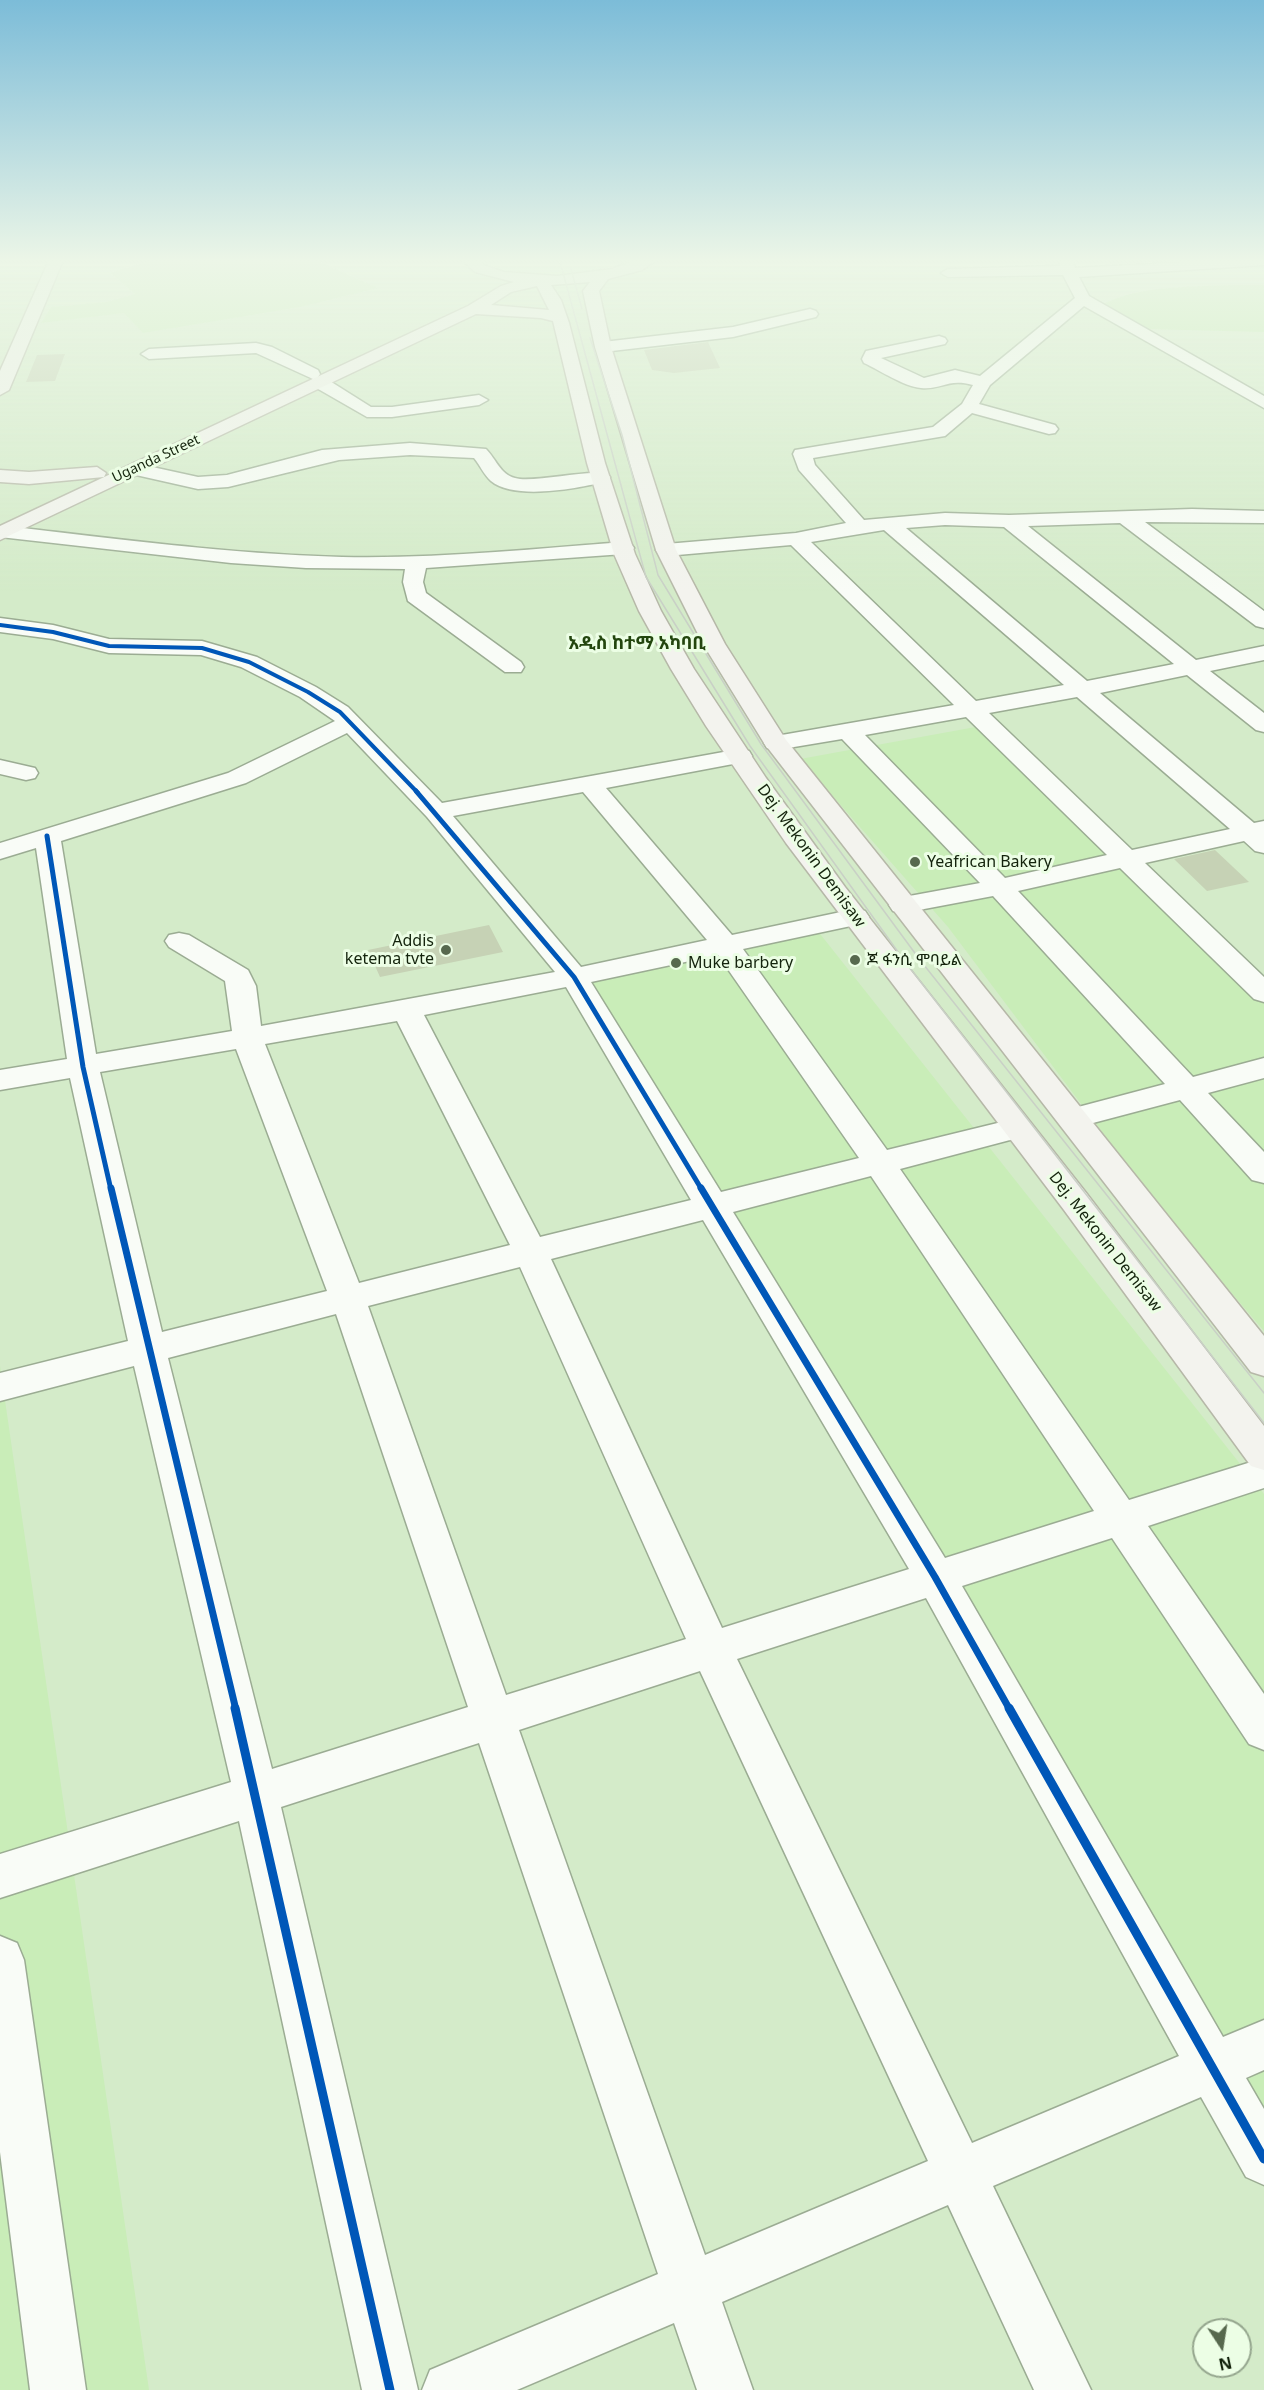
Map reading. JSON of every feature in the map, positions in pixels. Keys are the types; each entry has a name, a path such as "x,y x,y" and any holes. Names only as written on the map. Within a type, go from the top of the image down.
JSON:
{"main road":[{"path":"0,390 9,370"},
{"name":"Uganda Street","path":"7,524 134,470 331,370"},
{"name":"Uganda Street","path":"7,524 97,473 335,370"},
{"name":"Dej. Mekonin Demisaw","path":"573,370 601,477 624,548 650,610 740,756 855,917 1018,1128 1264,1455"},
{"path":"610,370 666,550 714,644 776,743 1074,1118 1264,1362"},
{"path":"0,476 29,478 97,473"}],"street":[{"path":"300,370 367,412 392,412 479,400"},
{"path":"892,370 921,383 932,383 955,375 983,382"},
{"path":"859,526 802,461 802,454 928,435 951,424 969,407 983,382 998,370"},
{"path":"1207,370 1264,402"},
{"path":"969,407 1049,429"},
{"path":"134,470 198,483 228,481 322,456 410,449 478,453 486,459 498,478 507,483 554,483 601,477"},
{"path":"1241,516 1264,531"},
{"path":"666,550 796,539 859,526 945,519 1009,521 1264,517"},
{"path":"1126,518 1264,621"},
{"path":"1009,521 1264,725"},
{"path":"7,524 268,560 329,563 624,548"},
{"path":"889,524 1259,836"},
{"path":"796,539 1264,993"},
{"path":"417,560 413,582 416,596 513,667"},
{"path":"0,625 53,632 109,646 185,646 226,655 279,675 340,712 436,812 574,977 935,1577 1210,2068 1264,2159"},
{"path":"776,743 1083,689 1264,653"},
{"path":"0,851 237,778 349,723"},
{"path":"848,731 999,887 1264,1172"},
{"path":"436,812 740,756"},
{"path":"0,767 26,773"},
{"path":"590,785 724,943 879,1163 1264,1730"},
{"path":"47,836 83,1067 148,1349 256,1794 390,2390"},
{"path":"903,905 1259,836"},
{"path":"0,1080 406,1010 855,917"},
{"path":"179,941 238,976 242,986 248,1037 348,1299 725,2390"},
{"path":"406,1010 531,1252 711,1649 1063,2390"},
{"path":"1074,1118 1184,1087 1264,1068"},
{"path":"0,1387 1018,1128"},
{"path":"0,1876 1264,1473"},
{"path":"0,1960 58,2390"},
{"path":"450,2390 1264,2045"}],"shaded area":[{"path":"981,726 1264,992 1264,1331 1164,1214 948,927 800,759"},
{"path":"817,930 1264,1494 1264,2122 584,971"},
{"path":"0,1366 149,2390 0,2390"}],"building":[{"path":"31,370 59,370 55,381 26,382"},
{"path":"652,370 706,370 674,373"},
{"path":"1215,850 1249,882 1207,891 1174,859"},
{"path":"489,925 503,952 380,977 368,950"}],"tram line":[{"path":"589,370 646,577 750,746 906,963 1264,1423"},
{"path":"600,370 622,435 658,575 761,744 920,960 1264,1393"}],"cycle path":[{"path":"0,625 53,632 109,646 202,648 249,662 308,692 340,712 436,812 574,977 935,1577 1264,2159"},
{"path":"47,836 83,1067 148,1349 256,1794 390,2390"}],"place":[{"name":"Yeafrican Bakery","path":"915,862"},
{"name":"Addis ketema tvte","path":"446,950"},
{"name":"ጆ ፋንሲ ሞባይል","path":"855,960"},
{"name":"Muke barbery","path":"676,963"}],"district":[{"name":"አዲስ ከተማ አካባቢ","path":"637,644"}]}
